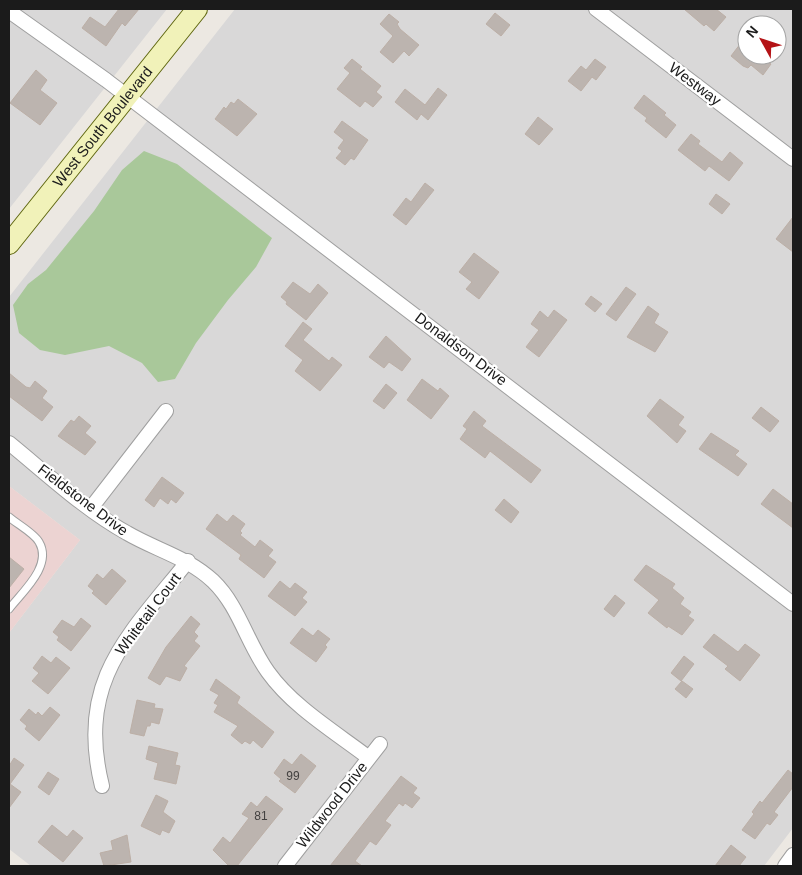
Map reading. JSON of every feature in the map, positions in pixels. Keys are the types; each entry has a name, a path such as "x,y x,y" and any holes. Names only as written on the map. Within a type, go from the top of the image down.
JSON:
{"street":[{"name":"West South Boulevard","path":"9,244 197,9"},
{"name":"Westway","path":"596,9 793,158"},
{"name":"Donaldson Drive","path":"9,11 127,96 793,604"},
{"path":"91,508 166,411"},
{"name":"Fieldstone Drive","path":"9,443 91,508 127,533 188,561 223,592 258,658 276,682 300,705 369,758"},
{"name":"Whitetail Court","path":"102,786 96,762 94,739 104,680 125,640 188,561"},
{"name":"Wildwood Drive","path":"285,866 380,744"},
{"path":"785,866 793,855"}],"lane":[{"path":"9,517 39,541 43,558 38,572 9,609"}],"shaded area":[{"path":"9,9 167,9 9,209"},
{"path":"235,9 793,9 793,828 764,866 31,866 9,849 9,633 80,540 9,486 9,297"},
{"path":"9,486 80,540 9,633"}],"green space":[{"path":"144,151 177,164 272,238 256,267 228,300 196,343 175,379 158,382 142,363 109,346 65,355 40,350 19,333 13,305 28,284 46,270 94,211 122,170"}],"building":[{"path":"119,9 139,9 125,26 122,23 106,46 82,28 90,17 105,27"},
{"path":"684,9 716,9 726,17 714,31 706,24 704,26"},
{"path":"495,13 510,25 501,36 486,24"},
{"path":"389,14 399,22 397,24 400,29 419,45 409,56 404,51 393,63 380,52 393,36 380,24"},
{"path":"737,48 737,61 731,56"},
{"path":"352,59 362,67 360,69 381,86 376,92 382,97 373,107 365,101 360,107 337,89 350,73 344,68"},
{"path":"595,59 606,67 596,80 592,77 581,91 568,81 581,66 586,70"},
{"path":"751,65 770,65 763,75"},
{"path":"36,70 47,80 40,90 57,103 40,125 10,103"},
{"path":"438,88 447,95 428,120 421,114 417,120 395,102 405,89 425,105"},
{"path":"644,95 666,113 664,115 676,125 666,138 645,121 647,118 634,108"},
{"path":"238,99 257,114 237,136 215,119 224,107 226,109 231,102 234,104"},
{"path":"538,117 553,129 539,145 525,134"},
{"path":"342,121 368,140 354,160 351,158 345,165 336,158 342,151 338,148 344,140 334,132"},
{"path":"691,134 700,141 698,144 722,162 730,152 743,163 729,181 709,166 705,171 678,150"},
{"path":"425,183 434,190 406,225 393,215 406,198 411,202"},
{"path":"716,194 730,204 722,214 709,204"},
{"path":"793,217 793,252 776,239"},
{"path":"474,253 499,272 479,299 466,289 472,282 459,272"},
{"path":"293,282 310,294 318,284 328,293 306,320 286,304 287,302 281,297"},
{"path":"626,287 636,294 616,321 606,314"},
{"path":"591,296 602,304 595,312 585,304"},
{"path":"648,306 659,314 654,323 668,332 655,352 627,337"},
{"path":"554,310 567,320 539,357 526,347 539,330 531,324 540,311 548,318"},
{"path":"303,322 312,329 303,340 329,361 332,357 342,365 320,391 295,371 303,360 285,346"},
{"path":"386,336 411,359 402,371 389,362 384,368 369,357"},
{"path":"9,373 26,387 30,388 35,381 47,391 42,398 53,407 42,421 9,396"},
{"path":"422,379 438,391 440,388 449,396 431,419 407,400"},
{"path":"386,384 397,393 384,409 373,401"},
{"path":"660,399 684,417 678,425 686,431 677,443 647,416"},
{"path":"761,407 779,421 770,432 752,418"},
{"path":"474,411 486,421 482,426 541,470 531,483 490,451 485,458 460,439 467,429 463,426"},
{"path":"79,416 91,426 85,433 96,442 85,455 58,436 71,420 74,422"},
{"path":"711,433 739,451 735,455 747,464 738,476 699,449"},
{"path":"162,477 184,493 176,503 171,499 168,504 160,498 154,507 145,500"},
{"path":"773,489 793,504 793,528 761,504"},
{"path":"504,499 519,512 511,523 495,510"},
{"path":"217,514 227,522 233,515 245,524 240,531 242,533 240,535 255,547 260,540 273,550 268,556 276,562 264,578 239,559 241,555 206,529"},
{"path":"9,557 24,569 9,588"},
{"path":"646,565 675,584 672,588 684,598 680,604 691,612 688,616 694,620 682,635 668,626 667,628 648,613 659,600 634,580"},
{"path":"112,569 126,581 106,605 92,593 94,591 88,586 97,574 103,579"},
{"path":"280,581 290,589 295,583 307,592 302,598 307,602 295,616 268,596"},
{"path":"615,595 625,603 614,617 604,609"},
{"path":"191,616 200,624 194,632 198,636 194,641 200,646 184,666 187,668 180,681 166,676 160,685 148,678 166,647"},
{"path":"81,618 91,626 71,651 57,640 59,637 53,632 62,620 74,627"},
{"path":"302,628 313,636 318,630 330,639 325,645 327,647 316,662 290,643"},
{"path":"714,634 738,652 745,644 760,655 740,681 725,669 728,666 703,647"},
{"path":"42,656 51,663 56,657 70,668 48,694 32,681 39,673 33,668"},
{"path":"684,656 694,664 681,681 671,673"},
{"path":"216,679 240,697 237,703 274,732 262,748 253,740 250,744 245,741 242,744 231,735 238,726 214,712 218,705 214,703 219,695 210,690"},
{"path":"682,681 693,689 686,698 675,689"},
{"path":"137,700 155,704 154,708 163,709 159,724 151,722 150,726 147,726 144,736 130,733"},
{"path":"50,707 60,715 39,741 25,729 27,726 20,720 29,709 36,715 38,712 42,716"},
{"path":"149,746 178,753 175,765 180,766 176,784 154,779 158,763 146,759"},
{"path":"301,754 316,766 295,793 279,781 281,779 274,773 284,759 292,765"},
{"path":"14,758 24,765 10,784 21,792 9,808 9,766"},
{"path":"788,770 793,774 793,787 774,812 778,815 770,825 767,823 755,839 742,830 754,814 752,812 760,801 762,803"},
{"path":"48,772 59,779 49,795 38,787"},
{"path":"401,776 417,788 413,793 420,798 412,808 405,803 403,806 399,803 385,821 391,825 376,845 370,841 355,861 362,866 330,866"},
{"path":"156,795 168,801 163,812 175,821 169,833 162,830 160,835 141,826"},
{"path":"266,796 283,809 237,866 229,866 213,850 223,837 230,843 249,818 242,814 251,802 257,807"},
{"path":"52,825 67,837 73,830 83,838 63,862 38,842"},
{"path":"127,835 131,862 104,866 100,853 113,850 111,841"},
{"path":"731,845 746,857 739,866 715,866"}]}
